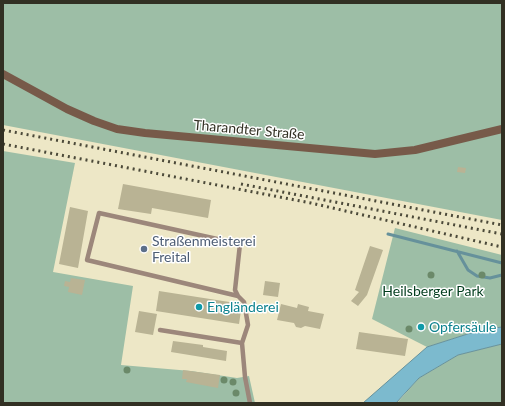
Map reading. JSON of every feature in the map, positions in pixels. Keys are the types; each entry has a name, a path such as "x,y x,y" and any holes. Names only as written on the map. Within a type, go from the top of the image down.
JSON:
{"main road":[{"name":"Tharandter Straße","path":"3,74 67,110 94,122 122,130 145,133 375,154 415,150 502,129"}],"lane":[{"path":"238,296 87,260 99,213 240,244 234,290 244,302 248,325 242,343 245,377 250,403"},
{"path":"160,330 242,343"}],"green space":[{"path":"3,3 502,3 502,220 3,125"},
{"path":"3,151 75,163 53,272 133,286 121,365 191,371 237,378 249,376 255,403 3,403"},
{"name":"Heilsberger Park","path":"395,228 502,255 502,327 480,330 427,347 372,319"},
{"path":"502,344 502,403 397,403 419,378 458,355"}],"water":[{"path":"502,327 502,344 458,355 419,378 396,403 363,403 427,347 480,330"}],"building":[{"path":"458,167 466,168 465,173 457,172"},
{"path":"123,184 211,200 208,218 152,208 151,214 118,209"},
{"path":"70,207 88,211 78,268 59,264"},
{"path":"370,246 383,250 367,295 358,306 351,301 359,292 355,290"},
{"path":"71,278 85,280 82,295 68,292 69,287 64,286 65,281 70,282"},
{"path":"265,281 280,283 278,297 263,295"},
{"name":"Engländerei","path":"159,291 242,304 239,324 156,311"},
{"path":"281,304 297,308 298,304 309,307 308,311 324,314 320,329 305,326 301,328 296,327 294,323 277,320"},
{"path":"139,311 157,314 153,335 135,332"},
{"path":"359,332 408,339 405,356 356,349"},
{"path":"173,341 203,345 203,347 227,351 226,361 171,352"},
{"path":"183,370 220,375 218,388 186,382 187,379 182,379"}],"waterway":[{"path":"388,234 502,263"},
{"path":"457,251 468,270 477,276 490,278 502,275"}],"railway":[{"path":"3,130 502,225"},
{"path":"3,144 311,203 502,247"},
{"path":"241,184 502,234"}],"place":[{"name":"Straßenmeisterei Freital","path":"144,249"},
{"name":"Engländerei","path":"199,307"},
{"name":"Opfersäule","path":"421,327"}]}
